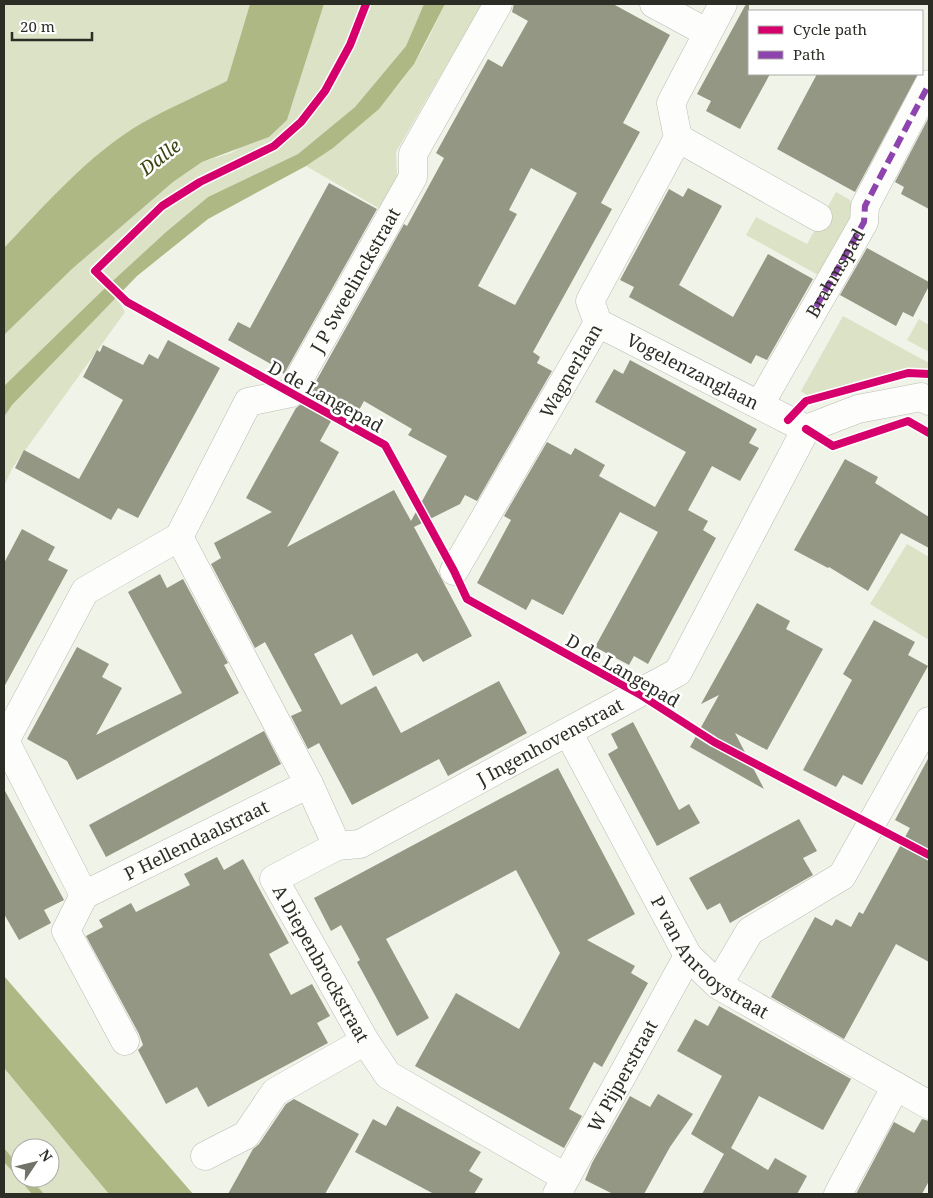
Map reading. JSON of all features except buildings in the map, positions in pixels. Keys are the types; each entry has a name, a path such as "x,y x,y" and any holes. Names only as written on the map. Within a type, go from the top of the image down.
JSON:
{"street":[{"name":"J P Sweelinckstraat","path":"179,537 248,402 291,393 413,177 413,154 498,4"},
{"path":"654,4 706,32"},
{"path":"723,4 706,32 670,103 678,138 818,216"},
{"name":"Brahmspad","path":"760,404 864,222 865,206 929,84"},
{"name":"Wagnerlaan","path":"454,571 598,323 590,301 678,138"},
{"name":"Vogelenzanglaan","path":"598,323 806,429"},
{"path":"806,429 858,409 921,397 929,401"},
{"name":"J Ingenhovenstraat","path":"337,846 360,844 678,672 806,429"},
{"path":"125,1042 66,931 84,895 5,741 85,591 179,537 309,784 337,846"},
{"path":"718,985 750,932 842,876 929,721"},
{"name":"P van Anrooystraat","path":"568,732 688,956 718,985 929,1105"},
{"name":"P Hellendaalstraat","path":"84,895 309,784"},
{"name":"A Diepenbrockstraat","path":"337,846 274,879 365,1041 388,1075 561,1186"},
{"name":"W Pijperstraat","path":"561,1186 688,956"},
{"path":"205,1156 246,1135 274,1092 365,1041"},
{"path":"838,1194 896,1086"}],"shaded area":[{"path":"4,4 250,4 227,81 152,117 104,149 52,197 4,248"},
{"path":"324,4 424,4 406,46 355,107 298,154 208,197 166,232 105,288 4,386 4,335 72,269 173,182 202,162 231,153 287,120"},
{"path":"445,4 482,4 396,152 398,193 387,213 306,166 351,133 390,95 418,58"},
{"path":"836,192 850,200 859,220 820,276 746,235 756,217 807,244"},
{"path":"116,297 125,312 13,467 4,486 4,417 12,405"},
{"path":"843,316 929,363 929,369 896,371 808,396 801,391"},
{"path":"919,319 929,325 929,352 907,340"},
{"path":"907,544 929,557 929,640 870,604"},
{"path":"4,1068 109,1194 44,1194 39,1188 60,1188 60,1138 10,1138 10,1155 4,1148"},
{"path":"4,1162 10,1169 10,1188 27,1188 32,1194 4,1194"}],"water":[{"name":"Dalle","path":"250,4 324,4 287,120 269,137 202,162 173,182 72,269 4,335 4,248 52,197 104,149 152,117 227,81"},
{"path":"424,4 445,4 414,64 379,109 333,148 306,166 208,219 137,276 12,405 4,417 4,386 166,232 208,197 298,154 355,107 406,46"},
{"path":"4,976 193,1194 109,1194 4,1068"},
{"path":"4,1148 10,1155 10,1169 4,1162"},
{"path":"27,1188 39,1188 44,1194 32,1194"}],"marked path":[{"path":"816,307 864,222 865,206 929,84"}],"cycle path":[{"name":"D de Langepad","path":"366,4 350,45 325,91 301,122 274,146 200,182 162,206 95,271 127,302 385,445 454,571 467,599 639,694 714,742 929,855"},
{"path":"788,420 806,401 908,373 929,374"},
{"path":"806,429 833,446 908,421 929,433"}]}
